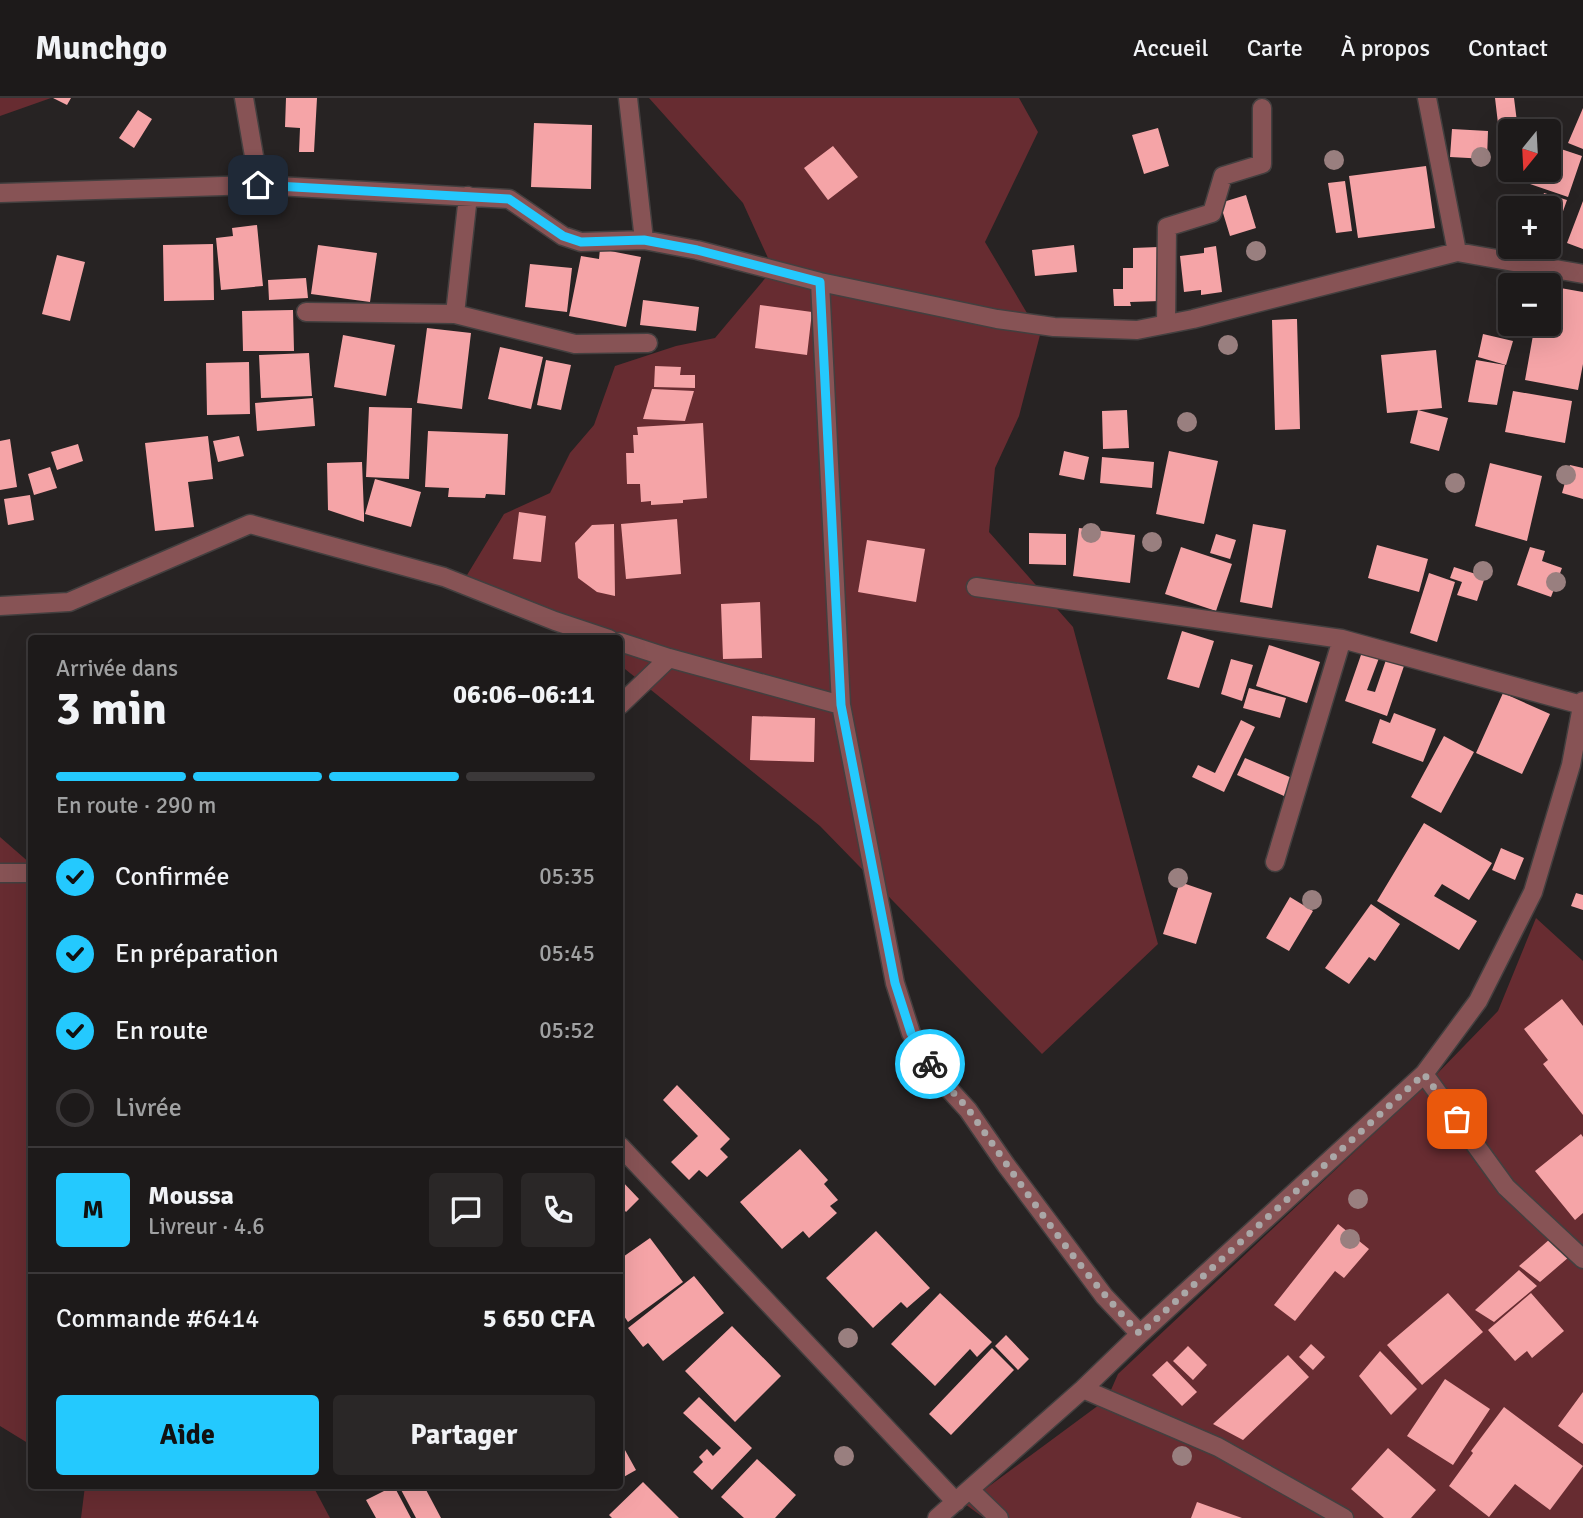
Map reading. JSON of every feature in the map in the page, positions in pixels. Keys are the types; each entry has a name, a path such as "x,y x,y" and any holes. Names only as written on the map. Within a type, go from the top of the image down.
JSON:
{"street":[{"path":"244,98 258,185"},
{"path":"628,98 644,240"},
{"path":"1427,98 1457,252"},
{"path":"1166,324 1167,227 1212,214 1223,176 1262,164 1262,108"},
{"path":"0,193 258,185 509,199 563,236 581,242 644,240 697,250 820,282 997,319 1054,327 1137,330 1457,252 1583,274"},
{"path":"455,314 468,196"},
{"path":"820,282 841,705 895,983 911,1033 937,1076 968,1110 1104,1296 1140,1334"},
{"path":"306,312 455,314 575,344 648,343"},
{"path":"0,606 69,602 250,524 444,578 597,635"},
{"path":"937,1518 1083,1390 1140,1334 1424,1074 1478,1001 1533,892 1577,765 1583,703 1342,639 976,587"},
{"path":"1275,862 1342,639"},
{"path":"623,643 841,705"},
{"path":"623,702 669,658"},
{"path":"0,873 28,873"},
{"path":"1424,1074 1506,1187 1583,1259"},
{"path":"623,1149 956,1502"},
{"path":"1083,1390 1218,1447 1344,1518"},
{"path":"970,1490 999,1518"}],"shaded area":[{"path":"0,98 51,98 0,116"},
{"path":"649,98 1019,98 1038,132 985,242 1040,335 1019,416 995,468 989,532 1073,627 1158,944 1042,1054 820,826 623,667 623,635 609,635 464,580 504,514 550,493 570,453 594,425 615,366 676,346 715,338 773,269 743,203"},
{"path":"0,837 28,861 28,1443 0,1426"},
{"path":"1536,918 1583,961 1583,1518 984,1518 965,1504 1107,1399 1118,1374 1432,1079 1498,1011"},
{"path":"85,1489 315,1489 330,1518 81,1518"}],"building":[{"path":"53,98 71,98 67,105"},
{"path":"286,98 317,98 314,152 299,152 300,128 285,127"},
{"path":"1495,98 1514,98 1517,119 1498,119 1498,124"},
{"path":"1583,108 1583,149 1568,143"},
{"path":"138,110 152,119 134,148 119,138"},
{"path":"534,123 592,125 591,189 531,187"},
{"path":"1158,128 1169,166 1144,174 1132,135"},
{"path":"1452,129 1488,131 1487,159 1450,157"},
{"path":"833,146 858,177 828,200 804,168"},
{"path":"1561,149 1582,156 1568,197 1530,184 1561,182"},
{"path":"1426,166 1435,228 1358,238 1349,176"},
{"path":"1345,181 1352,231 1336,233 1328,183"},
{"path":"1246,195 1256,228 1230,236 1220,203"},
{"path":"1561,198 1567,200 1561,217"},
{"path":"1583,201 1583,249 1567,243"},
{"path":"257,225 263,286 221,290 216,238 233,236 232,228"},
{"path":"213,244 214,300 164,301 163,245"},
{"path":"318,245 377,253 370,302 311,294"},
{"path":"1074,245 1077,272 1035,276 1032,250"},
{"path":"1216,246 1222,292 1201,295 1201,290 1184,292 1180,256 1204,253 1204,248"},
{"path":"1158,247 1160,301 1130,302 1131,306 1114,306 1113,289 1123,289 1123,268 1133,268 1133,248"},
{"path":"600,249 641,257 626,327 569,316 581,256 599,259"},
{"path":"57,255 85,262 70,321 42,314"},
{"path":"530,264 572,268 567,312 525,307"},
{"path":"306,278 308,298 269,300 268,280"},
{"path":"1561,288 1583,292 1583,364 1578,390 1525,380 1533,336 1561,336"},
{"path":"643,300 699,307 696,331 640,325"},
{"path":"760,305 812,312 807,355 755,348"},
{"path":"293,310 294,351 243,351 242,311"},
{"path":"1297,319 1300,429 1275,430 1272,320"},
{"path":"427,328 471,333 462,409 417,403"},
{"path":"1483,334 1513,341 1506,365 1478,357"},
{"path":"343,335 395,345 386,396 334,387"},
{"path":"500,347 543,357 531,409 488,399"},
{"path":"1436,350 1442,408 1387,413 1381,355"},
{"path":"309,353 312,396 261,398 259,355"},
{"path":"546,360 571,365 561,410 537,405"},
{"path":"1476,360 1505,365 1497,405 1468,402"},
{"path":"249,362 250,414 207,415 206,363"},
{"path":"655,366 681,367 680,375 695,375 695,388 654,387"},
{"path":"652,389 694,391 685,421 643,419"},
{"path":"1513,391 1572,401 1565,443 1505,432"},
{"path":"313,398 315,426 257,431 255,403"},
{"path":"369,407 412,408 409,479 366,477"},
{"path":"1127,410 1129,448 1103,449 1102,411"},
{"path":"1418,410 1448,418 1439,451 1410,443"},
{"path":"703,423 707,498 651,505 651,501 641,502 640,484 627,484 626,453 634,453 633,435 638,435 637,427"},
{"path":"428,431 508,434 505,495 486,494 485,498 448,497 449,488 425,487"},
{"path":"208,436 213,479 188,482 194,527 155,531 145,443"},
{"path":"239,436 244,456 218,462 213,441"},
{"path":"10,439 17,487 0,490 0,441"},
{"path":"78,444 83,461 57,470 51,452"},
{"path":"1064,451 1089,457 1084,480 1059,475"},
{"path":"1169,451 1218,461 1204,524 1156,514"},
{"path":"1102,457 1154,462 1152,488 1100,483"},
{"path":"362,462 364,522 328,510 327,463"},
{"path":"1490,463 1542,476 1527,541 1475,526"},
{"path":"1570,465 1583,468 1583,499 1562,493"},
{"path":"50,467 57,488 34,495 28,474"},
{"path":"375,479 421,492 411,527 365,514"},
{"path":"30,495 34,520 8,525 4,499"},
{"path":"519,512 546,516 541,562 513,559"},
{"path":"677,519 681,574 626,579 621,524"},
{"path":"614,524 615,596 597,592 578,578 575,543 592,525"},
{"path":"1253,524 1286,530 1272,608 1240,602"},
{"path":"1079,528 1135,535 1130,583 1073,576"},
{"path":"1029,533 1066,534 1066,565 1029,564"},
{"path":"1216,534 1236,540 1230,559 1210,553"},
{"path":"867,540 925,549 916,602 858,592"},
{"path":"1377,545 1428,559 1419,592 1368,578"},
{"path":"1181,547 1232,564 1216,611 1165,594"},
{"path":"1530,547 1545,551 1542,561 1562,568 1551,597 1517,585"},
{"path":"1454,567 1485,577 1477,601 1457,595 1462,582 1450,578"},
{"path":"1429,573 1455,582 1437,642 1410,633"},
{"path":"760,602 762,658 723,659 721,604"},
{"path":"1182,631 1214,641 1199,688 1167,679"},
{"path":"1269,645 1320,662 1307,703 1256,686"},
{"path":"1362,652 1379,658 1367,690 1375,692 1387,657 1405,663 1387,716 1345,701"},
{"path":"1231,659 1253,665 1242,701 1221,694"},
{"path":"1249,688 1286,698 1280,718 1243,708"},
{"path":"1503,693 1550,714 1522,774 1476,753"},
{"path":"1394,713 1436,729 1423,762 1372,743 1380,719 1390,723"},
{"path":"752,716 815,718 814,762 750,760"},
{"path":"1241,720 1255,727 1224,792 1192,777 1198,765 1215,773"},
{"path":"1444,736 1474,752 1441,813 1411,797"},
{"path":"1245,758 1292,778 1284,796 1237,775"},
{"path":"1424,823 1492,863 1469,900 1442,884 1434,896 1477,921 1459,950 1377,901"},
{"path":"1501,848 1524,858 1515,880 1492,870"},
{"path":"1180,882 1212,893 1196,944 1163,934"},
{"path":"1576,893 1583,895 1583,910 1571,906"},
{"path":"1290,897 1313,911 1289,951 1266,938"},
{"path":"1371,904 1400,924 1375,961 1369,957 1349,984 1325,968"},
{"path":"1562,999 1583,1026 1583,1115 1543,1064 1548,1060 1524,1029"},
{"path":"677,1085 730,1139 720,1149 728,1157 707,1177 699,1170 689,1180 671,1162 698,1136 663,1100"},
{"path":"1581,1134 1583,1213 1575,1220 1535,1171"},
{"path":"800,1149 828,1180 824,1184 838,1200 830,1206 837,1213 809,1238 803,1231 782,1249 740,1202"},
{"path":"623,1182 639,1199 626,1212 623,1208"},
{"path":"1338,1224 1369,1249 1344,1278 1335,1271 1295,1321 1274,1305"},
{"path":"876,1231 930,1288 907,1308 901,1302 873,1328 826,1278"},
{"path":"650,1238 683,1282 628,1322 623,1314 623,1257"},
{"path":"1550,1239 1569,1257 1540,1282 1519,1266"},
{"path":"1519,1270 1537,1286 1494,1322 1475,1310"},
{"path":"694,1276 724,1313 663,1361 648,1343 643,1347 628,1328"},
{"path":"940,1293 992,1342 977,1357 970,1349 935,1386 891,1344"},
{"path":"1448,1293 1483,1332 1422,1385 1387,1345"},
{"path":"1531,1293 1564,1331 1532,1358 1527,1351 1515,1361 1488,1330"},
{"path":"732,1326 781,1376 735,1422 685,1371"},
{"path":"1006,1335 1029,1359 1018,1370 995,1346"},
{"path":"1311,1344 1325,1357 1313,1370 1299,1357"},
{"path":"1188,1346 1207,1365 1193,1380 1173,1361"},
{"path":"992,1348 1014,1370 951,1435 929,1414"},
{"path":"1380,1351 1417,1389 1391,1415 1359,1376"},
{"path":"1288,1355 1309,1377 1243,1440 1213,1424"},
{"path":"1167,1361 1197,1392 1182,1406 1152,1375"},
{"path":"1445,1379 1490,1409 1453,1465 1407,1436"},
{"path":"1583,1392 1583,1444 1558,1426"},
{"path":"699,1397 752,1448 712,1490 693,1472 703,1462 699,1457 707,1449 713,1456 721,1448 683,1413"},
{"path":"1504,1407 1583,1466 1550,1510 1515,1484 1489,1517 1449,1486"},
{"path":"623,1446 636,1470 623,1477"},
{"path":"1388,1448 1436,1490 1411,1518 1384,1518 1351,1489"},
{"path":"757,1459 796,1495 775,1518 744,1518 721,1497"},
{"path":"643,1482 679,1518 612,1518 609,1515"},
{"path":"388,1489 396,1489 411,1518 376,1518 366,1500"},
{"path":"401,1489 426,1489 441,1518 416,1518"},
{"path":"1197,1502 1242,1518 1191,1518"}],"way so far":[{"path":"930,1064 937,1076 968,1110 1104,1296 1140,1334 1424,1074 1457,1119"}],"route":[{"path":"258,185 509,199 563,236 581,242 644,240 697,250 820,282 841,705 895,983 911,1033 930,1064"}]}
